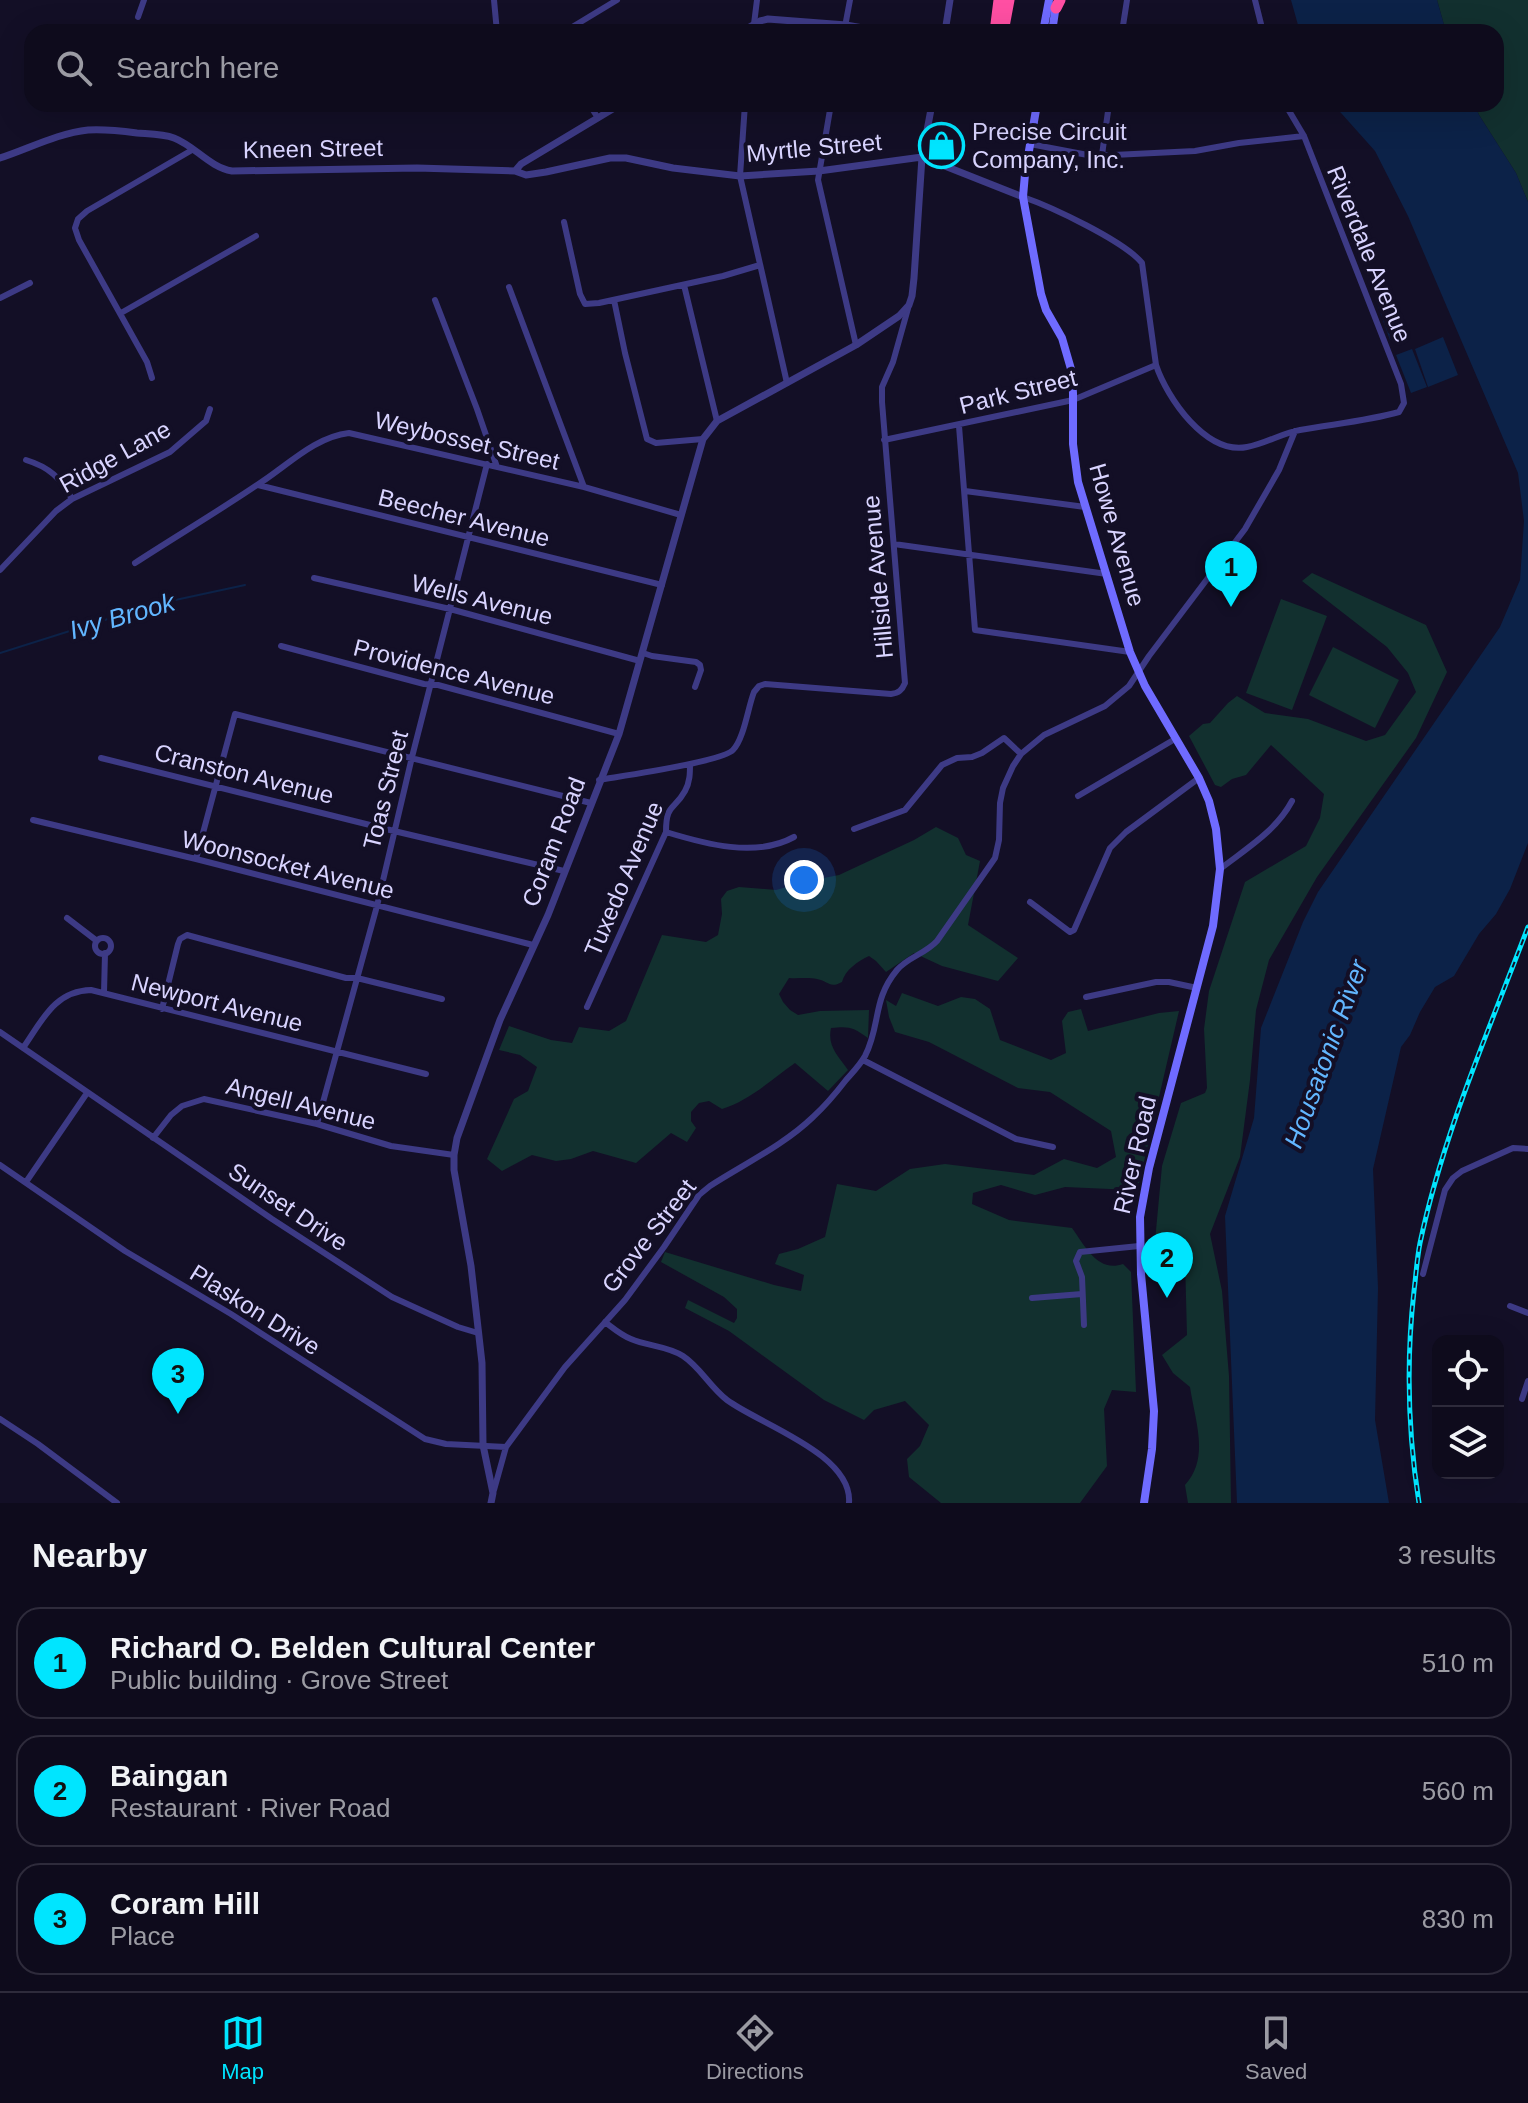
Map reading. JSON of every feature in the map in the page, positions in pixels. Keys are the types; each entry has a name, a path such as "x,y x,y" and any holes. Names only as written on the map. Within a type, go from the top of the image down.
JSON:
{"highway":[{"path":"996,24 999,0"},
{"path":"1004,24 1009,0"}],"main road":[{"path":"1046,24 1055,2"},
{"path":"1053,24 1055,2"},
{"name":"Howe Avenue","path":"1036,112 1023,197 1041,294 1067,354 1073,400 1075,465 1085,507 1130,652 1145,686 1199,778 1209,801 1216,829 1220,869"},
{"name":"River Road","path":"1144,1503 1154,1411 1139,1246 1140,1217 1146,1183 1213,926 1220,869"}],"street":[{"path":"138,17 144,0"},
{"path":"494,0 496,24"},
{"path":"577,24 617,0"},
{"path":"754,24 757,0"},
{"path":"846,24 850,0"},
{"path":"946,24 950,0"},
{"path":"1123,24 1127,0"},
{"path":"1255,0 1261,24"},
{"path":"760,24 768,19 811,24"},
{"path":"594,112 598,118"},
{"path":"515,171 521,164 608,112"},
{"path":"744,112 740,176 787,383"},
{"path":"830,112 818,180 856,345"},
{"path":"909,305 914,278 922,157 930,112"},
{"path":"1102,155 1108,112"},
{"name":"Riverdale Avenue","path":"1290,112 1304,136 1401,384 1403,407 1392,414"},
{"name":"Kneen Street","path":"0,158 88,130 169,136 181,141 208,162 232,171 402,168 515,171"},
{"path":"1030,144 1093,156 1195,151 1304,136"},
{"path":"152,378 147,362 75,228 78,219 87,211 192,150"},
{"name":"Myrtle Street","path":"515,171 526,175 610,158 626,158 673,168 740,176 819,171 922,157 1037,202 1105,236 1142,263 1156,365 1168,392 1187,418 1221,444 1235,448 1248,447 1295,431 1392,414"},
{"path":"564,222 585,304 684,285 760,265"},
{"path":"121,313 256,236"},
{"path":"0,298 30,283"},
{"path":"684,285 717,421"},
{"path":"509,287 584,487"},
{"path":"435,300 497,467"},
{"path":"614,300 647,439 656,443 703,439"},
{"name":"Coram Road","path":"491,1503 493,1493 483,1445 482,1363 471,1266 454,1170 457,1138 471,1094 500,1020 548,915 619,734 703,439 717,421 856,345 899,316 909,305"},
{"name":"Hillside Avenue","path":"599,780 690,764 732,752 738,744 754,692 765,684 891,694 903,689 905,683 882,387 893,362 909,305"},
{"name":"Park Street","path":"884,440 1073,400 1156,365"},
{"name":"Ridge Lane","path":"0,570 40,526 72,499 170,452 206,421 210,409"},
{"path":"959,426 975,630 1130,652"},
{"name":"Grove Street","path":"493,1493 506,1447 565,1367 625,1300 699,1195 812,1119 863,1060 874,1032 879,1003 897,970 929,950 937,941 995,858 1003,788 1021,754 1044,735 1113,701 1129,686 1245,529 1279,470 1295,431"},
{"name":"Weybosset Street","path":"135,563 321,441 349,433 584,487 681,515"},
{"path":"26,460 55,474 72,499"},
{"name":"Toas Street","path":"317,1124 377,906 487,464"},
{"name":"Beecher Avenue","path":"258,485 662,585"},
{"path":"965,491 1085,507"},
{"path":"894,544 1107,574"},
{"name":"Wells Avenue","path":"314,578 642,657 696,662 701,670 695,687"},
{"name":"Providence Avenue","path":"281,646 619,734"},
{"path":"196,859 235,714 591,803"},
{"path":"854,829 905,810 936,770 950,761 972,757 1004,738 1021,754"},
{"path":"1078,796 1175,739"},
{"name":"Cranston Avenue","path":"101,758 564,871"},
{"name":"Tuxedo Avenue","path":"587,1007 666,832 668,812 687,789 690,764"},
{"path":"1030,902 1070,932 1074,930 1110,848 1126,832 1199,778"},
{"path":"1220,869 1268,832 1292,801"},
{"name":"Woonsocket Avenue","path":"33,820 533,945"},
{"path":"666,832 697,842 728,847 758,846 794,837"},
{"path":"67,918 97,941"},
{"path":"162,1009 180,939 187,935 346,978 442,999"},
{"path":"104,938 109,941 110,949 99,953 97,941 104,938"},
{"path":"104,993 105,953"},
{"path":"1086,997 1156,982 1197,988"},
{"name":"Newport Avenue","path":"23,1048 53,1006 65,995 78,990 91,990 426,1074"},
{"name":"Sunset Drive","path":"0,1032 392,1297 478,1333"},
{"path":"863,1060 1016,1139 1053,1147"},
{"path":"26,1182 87,1093"},
{"name":"Angell Avenue","path":"153,1138 182,1106 204,1099 317,1124 391,1146 454,1155"},
{"path":"1423,1274 1445,1190 1453,1178 1508,1150 1517,1147 1528,1149"},
{"name":"Plaskon Drive","path":"0,1165 125,1251 231,1314 425,1439 446,1444 506,1447"},
{"path":"1084,1325 1082,1277 1076,1261 1080,1252 1139,1246"},
{"path":"1032,1298 1082,1294"},
{"path":"1510,1306 1528,1313"},
{"path":"605,1322 628,1338 686,1357 728,1401 817,1454 846,1483 849,1503"},
{"path":"1522,1399 1528,1381"},
{"path":"0,1419 117,1503"}],"green space":[{"path":"1437,0 1528,0 1528,202 1516,173 1478,112 1504,112 1504,24 1444,24"},
{"path":"1312,573 1426,625 1447,672 1416,738 1317,877 1269,960 1256,1010 1240,1157 1210,1234 1222,1291 1229,1376 1231,1503 1188,1503 1185,1485 1197,1463 1199,1439 1190,1387 1173,1373 1162,1355 1187,1335 1185,1259 1154,1252 1162,1166 1181,1103 1205,1093 1207,1088 1204,1029 1209,991 1245,882 1306,846 1320,818 1324,794 1271,745 1246,775 1232,779 1221,787 1215,785 1189,736 1203,724 1210,723 1237,696 1265,713 1308,719 1366,741 1385,735 1416,692 1408,673 1387,647 1302,581"},
{"path":"1281,599 1327,616 1292,710 1246,693"},
{"path":"1333,647 1399,680 1375,728 1309,695"},
{"path":"936,827 958,838 966,855 980,861 968,925 1018,958 998,981 942,966 914,953 886,972 869,956 852,966 842,982 834,985 814,978 789,978 779,994 790,1010 798,1015 820,1011 869,1010 868,1038 851,1028 831,1028 832,1046 848,1070 828,1091 795,1063 732,1105 722,1109 709,1101 699,1103 691,1112 691,1121 696,1128 687,1142 671,1133 636,1163 593,1151 556,1161 532,1155 502,1171 487,1159 514,1099 528,1091 537,1067 520,1055 499,1050 509,1026 551,1040 572,1043 579,1027 609,1031 626,1021 662,935 706,942 718,935 721,899 727,891 739,887 776,890 839,875"},
{"path":"902,993 938,1006 961,997 975,999 990,1009 1000,1040 1051,1060 1066,1053 1062,1021 1068,1012 1081,1009 1088,1031 1179,1011 1139,1183 1133,1190 1065,1187 1035,1195 1001,1185 973,1193 972,1204 1009,1220 1072,1228 1099,1261 1114,1266 1123,1264 1131,1272 1136,1392 1112,1390 1104,1409 1107,1466 1080,1503 941,1503 909,1477 907,1459 920,1446 929,1425 905,1401 874,1410 864,1420 824,1400 729,1331 685,1308 688,1300 734,1323 737,1318 737,1309 724,1297 661,1262 665,1252 801,1291 804,1275 775,1264 779,1254 825,1237 837,1184 876,1191 910,1169 945,1164 1034,1175 1064,1159 1097,1168 1116,1157 1111,1131 1050,1092 1018,1088 929,1042 895,1032 886,1000 896,1006"}],"water":[{"path":"1291,0 1437,0 1444,24 1298,24"},
{"name":"Housatonic River","path":"1340,112 1478,112 1516,173 1528,202 1528,843 1510,889 1496,914 1479,934 1454,976 1435,987 1401,1047 1373,1169 1378,1288 1375,1420 1389,1503 1237,1503 1225,1216 1254,1118 1261,1028 1318,892 1500,627 1520,580 1524,521 1518,473 1408,216 1375,151"},
{"path":"1391,296 1406,334 1390,340 1376,301"},
{"path":"1443,337 1458,375 1428,387 1415,349"},
{"path":"1412,349 1427,387 1411,393 1396,355"}],"waterway":[{"name":"Ivy Brook","path":"0,653 152,605 245,585"}],"railway":[{"path":"1419,1503 1410,1424 1409,1371 1411,1318 1420,1243 1454,1122 1528,927"}],"place":[{"name":"Precise Circuit Company, Inc.","path":"941,146"},
{"name":"Richard O. Belden Cultural Center","path":"1231,607"},
{"name":"Baingan","path":"1167,1298"},
{"name":"Coram Hill","path":"178,1414"}]}
